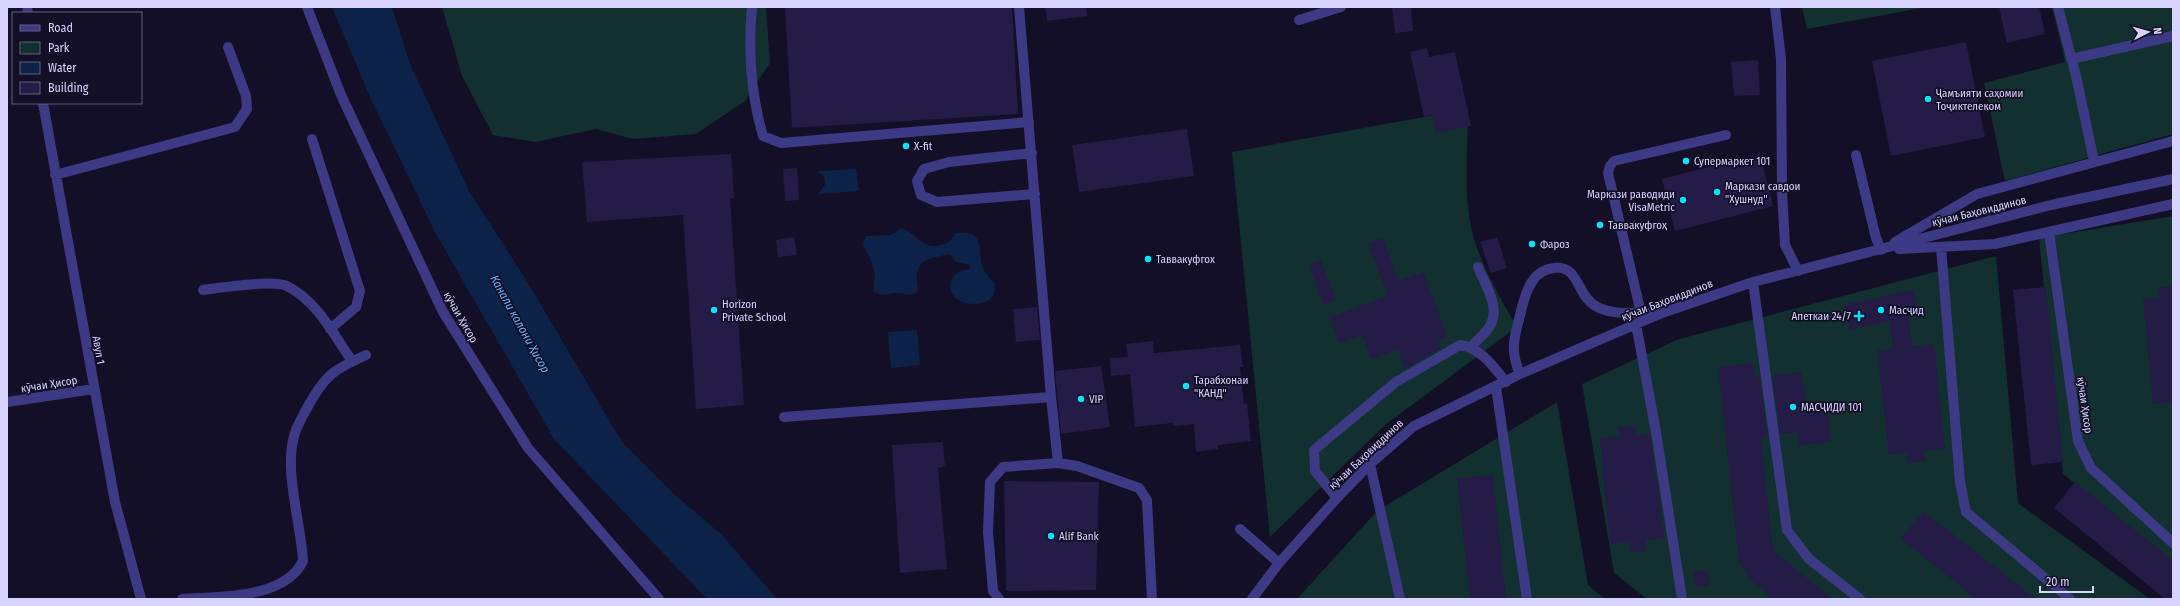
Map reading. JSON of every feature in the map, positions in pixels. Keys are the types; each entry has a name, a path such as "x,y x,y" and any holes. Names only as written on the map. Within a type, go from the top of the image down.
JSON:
{"street":[{"name":"кӯчаи Ҳисор","path":"307,7 341,95 443,312 528,448 660,599"},
{"path":"752,7 749,35 756,109 763,136 781,143 1029,122"},
{"path":"1019,7 1051,397 1058,463"},
{"path":"1300,20 1341,7"},
{"path":"1775,7 1781,59 1782,191 1785,245 1798,271"},
{"path":"2058,7 2094,161"},
{"path":"2071,59 2173,36"},
{"path":"55,175 235,127 247,109 246,96 228,47"},
{"name":"Авул 1","path":"43,104 115,502 141,599"},
{"path":"1641,313 1608,173 1610,166 1614,161 1726,135"},
{"path":"312,139 360,291 356,307 330,329"},
{"path":"1881,250 1977,194 2094,161 2173,141"},
{"path":"1032,153 949,162 924,169 917,181 921,195 937,202 1035,194"},
{"path":"1856,155 1876,238 1881,250"},
{"name":"кӯчаи Баҳовиддинов","path":"1252,599 1279,563 1337,498 1370,464 1414,426 1520,374 1662,313 1753,282 2050,205 2173,179"},
{"path":"1881,250 1995,244 2173,204"},
{"name":"кӯчаи Ҳисор","path":"2049,232 2078,441 2091,468 2173,543"},
{"path":"1941,247 1960,482 1966,512 2070,599"},
{"path":"1471,346 1490,326 1494,314 1493,303 1478,267"},
{"path":"1520,374 1513,358 1512,344 1526,294 1534,278 1544,269 1559,267 1570,272 1579,284 1585,296 1594,305 1619,313 1662,313"},
{"path":"1753,282 1787,530 1809,558 1860,599"},
{"path":"202,290 252,284 286,285 314,306 352,361"},
{"path":"1636,324 1656,432 1682,599"},
{"path":"1337,498 1316,471 1314,450 1396,382 1460,345 1471,346 1489,361 1506,382"},
{"path":"182,599 255,593 289,578 300,566 303,561 292,482 294,438 296,430 325,379 335,370 366,355"},
{"path":"1496,387 1527,599"},
{"name":"кӯчаи Ҳисор","path":"7,402 94,389"},
{"path":"784,417 1051,397"},
{"path":"998,599 993,591 988,532 990,482 1004,467 1058,463 1078,466 1138,488 1148,500 1152,599"},
{"path":"1370,464 1400,599"},
{"path":"1240,529 1279,563"}],"green space":[{"path":"442,7 766,7 770,63 745,101 696,134 633,139 596,129 535,142 493,135 462,76"},
{"path":"1802,7 1927,7 1807,29"},
{"path":"2052,7 2173,7 2173,134 2005,181 1984,83 2065,62"},
{"path":"1468,109 1467,193 1471,227 1475,242 1488,275 1517,327 1385,425 1270,537 1232,152"},
{"path":"2173,216 2173,562 2063,474 2039,238"},
{"path":"1996,256 2018,503 2150,599 1647,599 1614,573 1582,384 1679,339"},
{"path":"1557,402 1588,585 1605,599 1297,599 1377,511"}],"water":[{"name":"Канали калони Ҳисор","path":"332,7 392,7 410,64 470,193 525,278 622,442 675,495 721,534 777,599 707,599 554,439 436,234 370,97"},
{"path":"856,169 859,191 818,194 825,185 825,178 817,171"},
{"path":"902,228 922,242 932,246 938,246 948,242 957,233 966,233 976,238 980,247 982,266 995,284 991,299 981,303 970,304 954,297 950,283 953,277 960,272 970,269 970,265 956,262 950,254 929,259 921,265 918,269 918,290 916,293 911,295 896,293 883,295 874,292 874,270 863,243 866,236 890,235"},
{"path":"917,330 920,365 891,368 888,332"}],"building":[{"path":"785,7 1012,7 1018,114 792,128"},
{"path":"1045,7 1086,7 1087,16 1047,21"},
{"path":"1392,7 1411,7 1413,31 1395,33"},
{"path":"1999,7 2039,7 2045,34 2007,43"},
{"name":"Ҷамъияти саҳомии Тоҷиктелеком","path":"1966,42 1985,137 1891,156 1872,61"},
{"path":"1427,48 1429,57 1455,52 1471,126 1436,133 1432,115 1424,117 1410,52"},
{"path":"1758,60 1760,95 1734,96 1731,62"},
{"path":"1187,129 1194,176 1079,192 1072,145"},
{"path":"731,154 734,198 730,198 744,405 696,409 683,215 587,222 582,162"},
{"name":"Маркази савдои \"Хушнуд\"","path":"1760,154 1773,206 1675,231 1662,179"},
{"path":"797,168 799,200 785,201 783,169"},
{"path":"794,237 797,255 778,257 776,240"},
{"path":"1497,237 1507,268 1491,273 1480,242"},
{"path":"1383,238 1398,281 1424,272 1447,337 1438,340 1441,348 1405,369 1398,349 1371,359 1362,335 1339,343 1330,317 1388,296 1368,243"},
{"path":"1321,260 1336,300 1323,304 1309,265"},
{"path":"2173,286 2173,402 2153,404 2143,299 2159,298 2158,288"},
{"path":"2046,287 2063,462 2031,465 2013,290"},
{"path":"1913,290 1919,314 1909,316 1912,346 1934,344 1945,449 1924,451 1925,461 1908,463 1907,453 1889,455 1877,350 1893,349 1890,321 1850,330 1844,305"},
{"path":"1037,307 1040,340 1016,342 1013,309"},
{"name":"Тарабхонаи \"КАНД\"","path":"1153,341 1154,353 1240,345 1243,367 1240,367 1244,404 1247,403 1251,441 1218,445 1218,449 1196,452 1194,424 1173,426 1173,423 1135,427 1130,374 1111,376 1110,358 1128,357 1126,344"},
{"path":"1753,363 1755,376 1759,376 1768,436 1761,437 1772,542 1775,552 1832,599 1773,599 1749,578 1739,562 1718,367"},
{"name":"VIP","path":"1101,366 1110,427 1061,434 1055,371"},
{"name":"МАСҶИДИ 101","path":"1801,372 1806,408 1827,406 1831,442 1799,445 1798,432 1780,434 1772,375"},
{"path":"1635,426 1636,435 1650,434 1665,538 1646,540 1647,551 1630,552 1629,542 1610,544 1600,438 1619,436 1618,427"},
{"path":"943,442 945,466 938,468 947,569 900,573 892,445"},
{"path":"1493,475 1506,599 1470,599 1457,478"},
{"name":"Alif Bank","path":"1004,481 1099,482 1096,590 1006,591"},
{"path":"2075,482 2173,561 2173,599 2165,599 2054,508"},
{"path":"1923,511 2036,599 1977,599 1901,539"},
{"path":"1707,570 1709,585 1696,587 1693,572"}],"place":[{"name":"Ҷамъияти саҳомии Тоҷиктелеком","path":"1928,99"},
{"name":"X-fit","path":"906,146"},
{"name":"Супермаркет 101","path":"1686,161"},
{"name":"Маркази савдои \"Хушнуд\"","path":"1717,192"},
{"name":"Маркази раводиди VisaMetric","path":"1683,200"},
{"name":"Таввакуфгоҳ","path":"1600,225"},
{"name":"Фароз","path":"1532,244"},
{"name":"Таввакуфгох","path":"1148,259"},
{"name":"Horizon Private School","path":"714,310"},
{"name":"Масҷид","path":"1881,310"},
{"name":"Апеткаи 24/7","path":"1859,316"},
{"name":"Тарабхонаи \"КАНД\"","path":"1186,386"},
{"name":"VIP","path":"1081,399"},
{"name":"МАСҶИДИ 101","path":"1793,407"},
{"name":"Alif Bank","path":"1051,536"}]}
